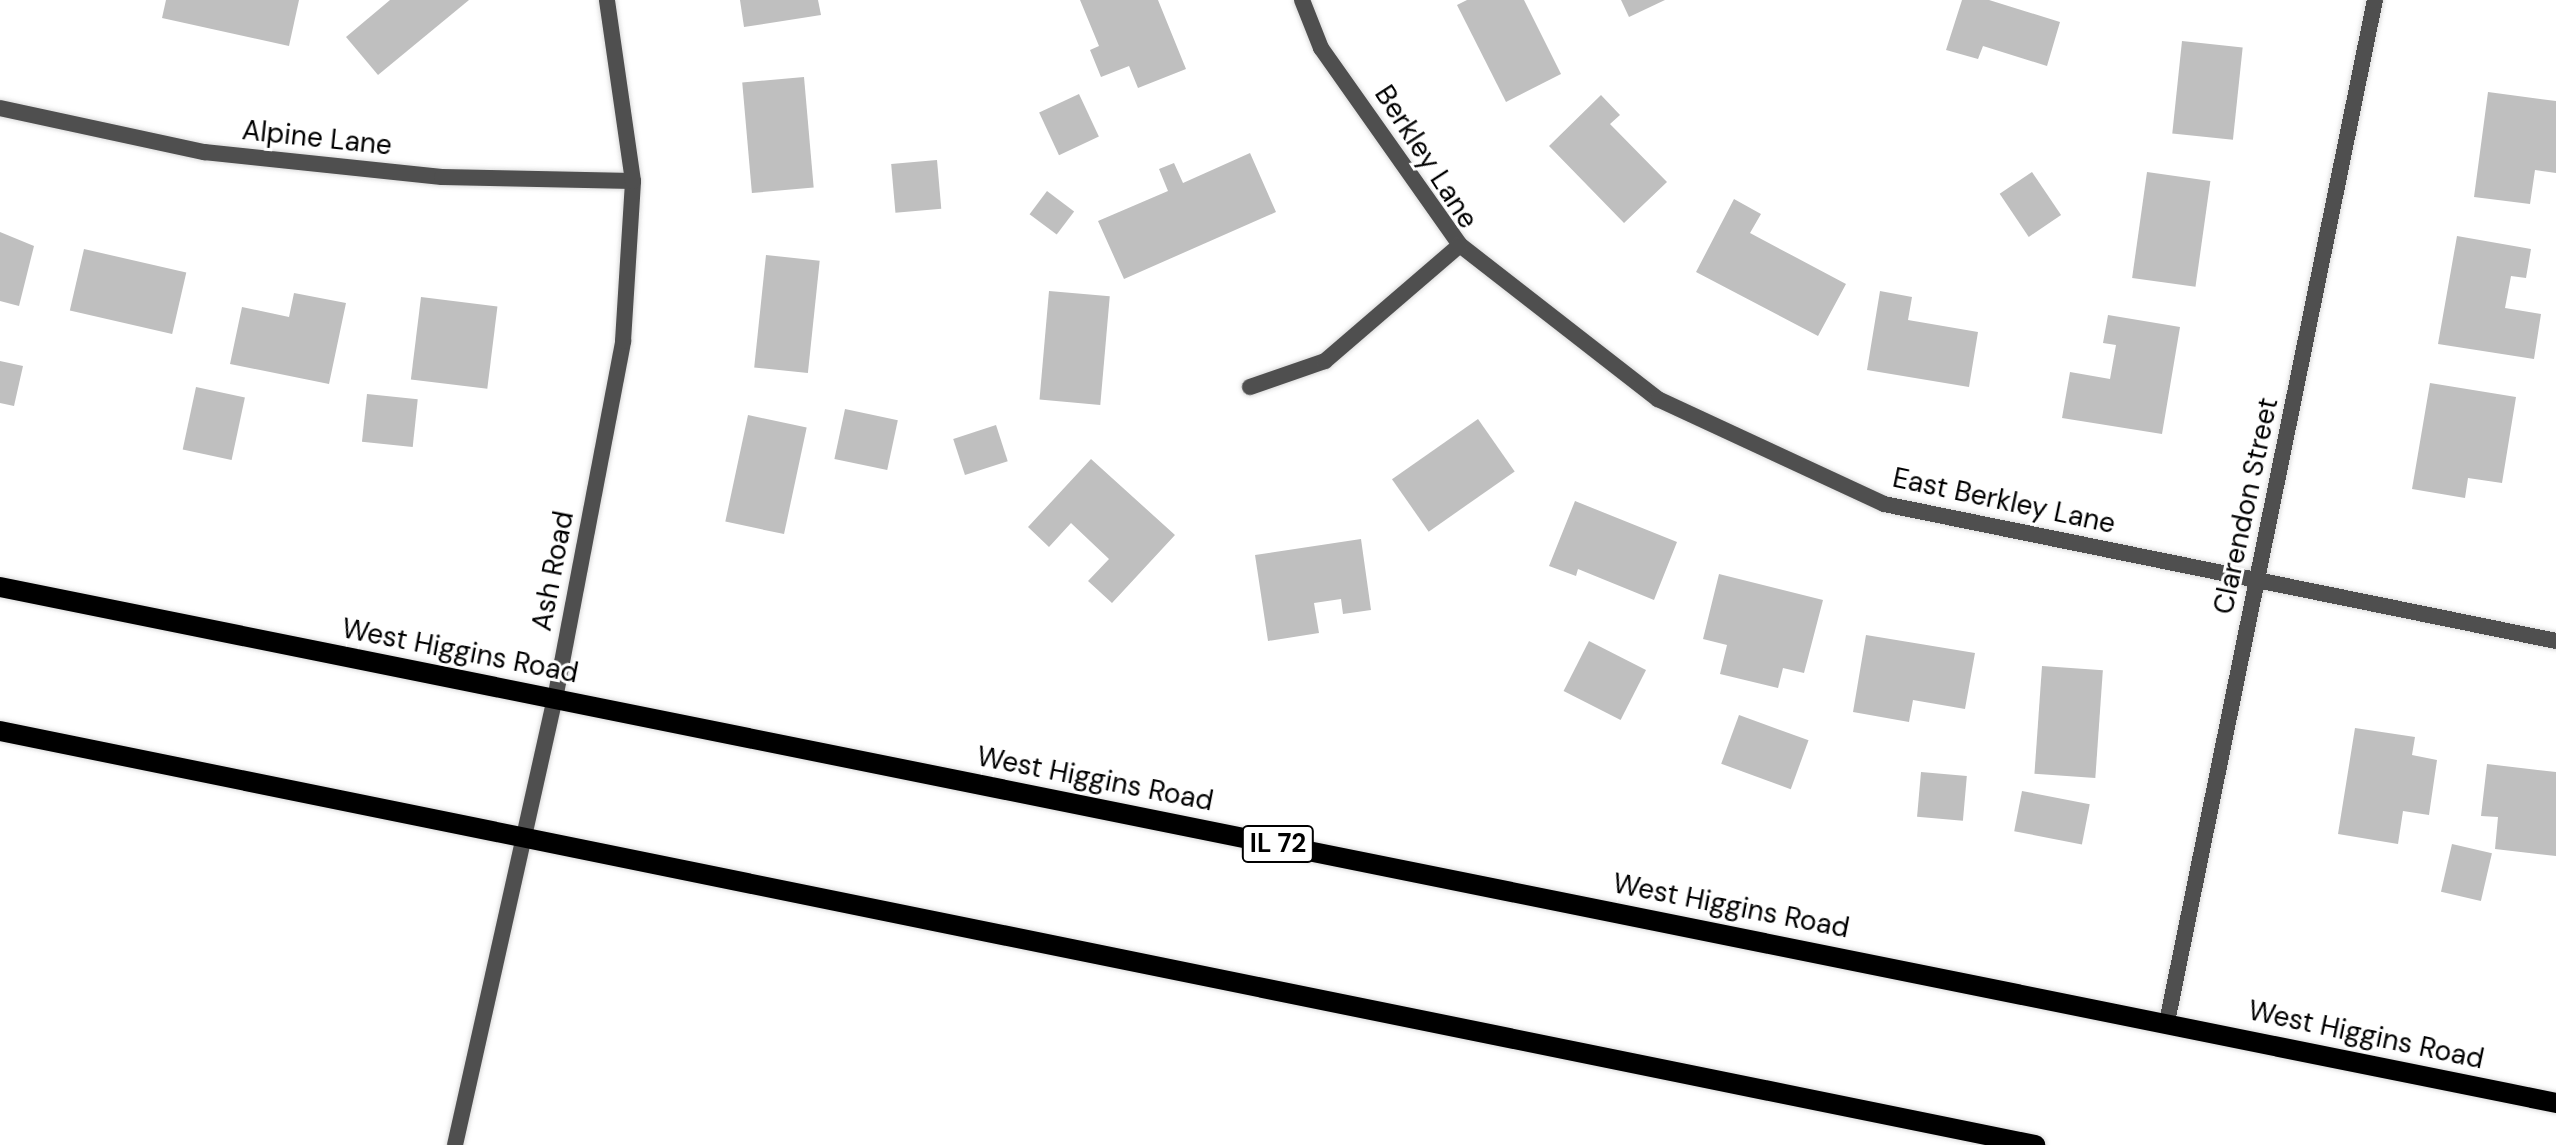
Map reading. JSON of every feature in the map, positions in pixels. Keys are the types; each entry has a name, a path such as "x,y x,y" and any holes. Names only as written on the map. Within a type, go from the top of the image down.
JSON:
{"main road":[{"name":"West Higgins Road","path":"0,587 2167,1022 2556,1103"},
{"path":"0,731 2035,1145"}],"street":[{"name":"Ash Road","path":"455,1145 555,699 623,341 633,181 607,0"},
{"name":"Berkley Lane","path":"1250,387 1325,361 1460,245 1321,48 1302,0"},
{"name":"Clarendon Street","path":"2167,1022 2375,0"},
{"name":"Alpine Lane","path":"0,108 204,152 442,177 633,181"},
{"name":"East Berkley Lane","path":"1460,245 1658,399 1884,504 2556,641"}],"building":[{"path":"166,0 299,0 289,46 162,18"},
{"path":"390,0 469,0 378,75 346,37"},
{"path":"740,0 818,0 821,15 744,27"},
{"path":"1080,0 1158,0 1186,69 1138,88 1129,66 1101,77 1090,50 1099,46"},
{"path":"1467,0 1524,0 1561,74 1506,102 1457,5"},
{"path":"1621,0 1665,0 1629,17"},
{"path":"1962,0 1989,0 2060,22 2047,66 1983,46 1978,59 1946,50"},
{"path":"2182,41 2243,47 2233,140 2172,133"},
{"path":"804,77 814,188 752,193 742,82"},
{"path":"2488,92 2556,101 2556,173 2535,170 2530,204 2474,197"},
{"path":"1079,94 1099,137 1059,155 1039,113"},
{"path":"1601,95 1620,115 1610,124 1667,182 1624,223 1549,146"},
{"path":"1250,153 1276,212 1124,279 1098,221 1168,191 1159,169 1174,163 1183,183"},
{"path":"937,160 941,209 895,213 891,164"},
{"path":"2032,172 2061,215 2029,237 2000,194"},
{"path":"2147,172 2210,181 2195,287 2132,278"},
{"path":"1047,191 1074,211 1057,235 1030,214"},
{"path":"1734,199 1761,214 1750,233 1846,284 1818,336 1696,272"},
{"path":"0,232 34,246 19,306 0,301"},
{"path":"2457,236 2531,249 2526,278 2511,276 2505,308 2541,314 2534,359 2438,344"},
{"path":"84,249 186,273 172,334 70,310"},
{"path":"766,255 820,261 808,373 754,367"},
{"path":"1049,291 1110,296 1100,405 1040,400"},
{"path":"1880,291 1912,297 1908,320 1978,332 1969,387 1867,370"},
{"path":"294,293 346,303 329,384 230,364 242,307 289,317"},
{"path":"421,297 497,306 487,389 411,379"},
{"path":"2108,315 2180,327 2162,434 2062,418 2070,372 2110,379 2116,345 2103,343"},
{"path":"0,361 23,366 14,406 0,403"},
{"path":"2430,383 2516,397 2502,483 2468,478 2465,498 2412,489"},
{"path":"196,387 245,397 232,460 183,450"},
{"path":"367,394 418,399 413,447 362,442"},
{"path":"845,409 898,420 887,470 834,459"},
{"path":"748,415 807,427 784,534 725,522"},
{"path":"1478,419 1515,471 1429,532 1392,479"},
{"path":"996,425 1008,461 965,475 953,439"},
{"path":"1091,459 1175,535 1112,603 1088,581 1109,559 1071,523 1049,547 1028,527"},
{"path":"1575,501 1677,542 1654,600 1578,569 1576,576 1549,566"},
{"path":"1361,539 1371,610 1343,614 1341,599 1314,603 1319,633 1268,641 1255,555"},
{"path":"1719,574 1823,600 1804,673 1783,668 1778,688 1720,674 1727,645 1703,639"},
{"path":"1866,635 1975,653 1965,709 1913,700 1909,722 1853,712"},
{"path":"1589,641 1646,670 1621,720 1564,691"},
{"path":"2042,666 2103,670 2095,778 2034,774"},
{"path":"1739,715 1809,740 1791,789 1721,764"},
{"path":"2355,728 2415,737 2412,755 2437,760 2429,815 2403,811 2398,844 2338,834"},
{"path":"2487,764 2556,772 2556,856 2495,849 2498,817 2481,816"},
{"path":"1921,772 1967,776 1963,821 1917,817"},
{"path":"2022,791 2090,804 2082,844 2014,831"},
{"path":"2452,844 2492,853 2481,901 2441,892"}]}
